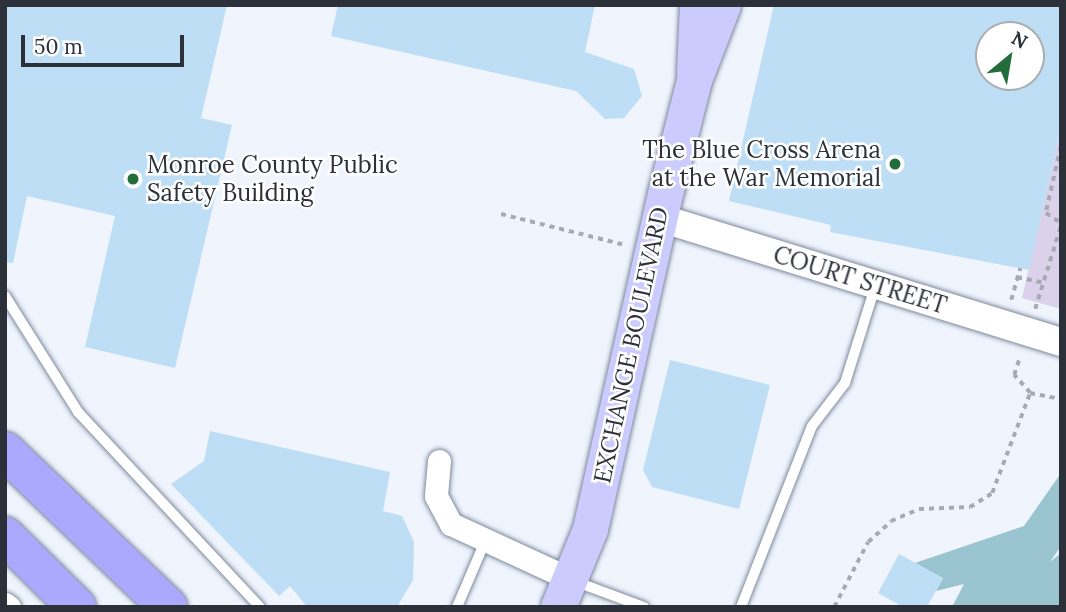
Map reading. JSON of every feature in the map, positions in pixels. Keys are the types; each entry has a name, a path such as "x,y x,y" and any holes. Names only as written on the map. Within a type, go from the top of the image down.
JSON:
{"highway":[{"path":"5,421 132,573"},
{"path":"5,451 168,607"},
{"path":"5,536 77,607"}],"main road":[{"name":"EXCHANGE BOULEVARD","path":"694,80 697,5"},
{"name":"EXCHANGE BOULEVARD","path":"565,593 590,529 694,80 723,5"}],"street":[{"name":"COURT STREET","path":"660,218 1061,342"},
{"path":"439,461 439,507 451,524 565,593"}],"lane":[{"path":"741,607 812,426 845,383 876,285"},
{"path":"5,296 78,412 260,607"},
{"path":"457,607 484,544"},
{"path":"565,593 644,607"}],"path":[{"path":"1035,307 1061,224 1046,213 1061,147"},
{"path":"501,214 627,246"},
{"path":"1011,300 1020,268"},
{"path":"1017,277 1041,282"},
{"path":"1020,357 1014,375 1030,393 1061,399"},
{"path":"834,607 868,542 891,521 919,509 970,507 992,493 1030,393"}],"shaded area":[{"path":"1061,128 1061,309 1022,298"}],"water":[{"path":"1061,473 1061,546 1050,562 1061,553 1061,607 952,607 964,584 936,591 943,578 915,563 1024,526"}],"building":[{"name":"Monroe County Public Safety Building","path":"5,5 227,5 201,118 232,125 175,368 85,347 115,216 27,196 13,263 5,262"},
{"path":"338,5 595,5 585,52 634,69 642,96 624,118 605,119 576,91 331,36"},
{"name":"The Blue Cross Arena at the War Memorial","path":"774,5 1061,5 1061,128 1029,270 830,232 831,225 729,201"},
{"path":"670,360 770,385 739,509 652,487 643,470"},
{"path":"210,431 390,472 383,511 402,516 414,542 413,580 397,607 307,607 290,586 279,596 171,484 204,461"},
{"path":"899,554 943,578 927,607 903,607 878,593"}],"place":[{"name":"The Blue Cross Arena at the War Memorial","path":"895,164"},
{"name":"Monroe County Public Safety Building","path":"133,179"}]}
